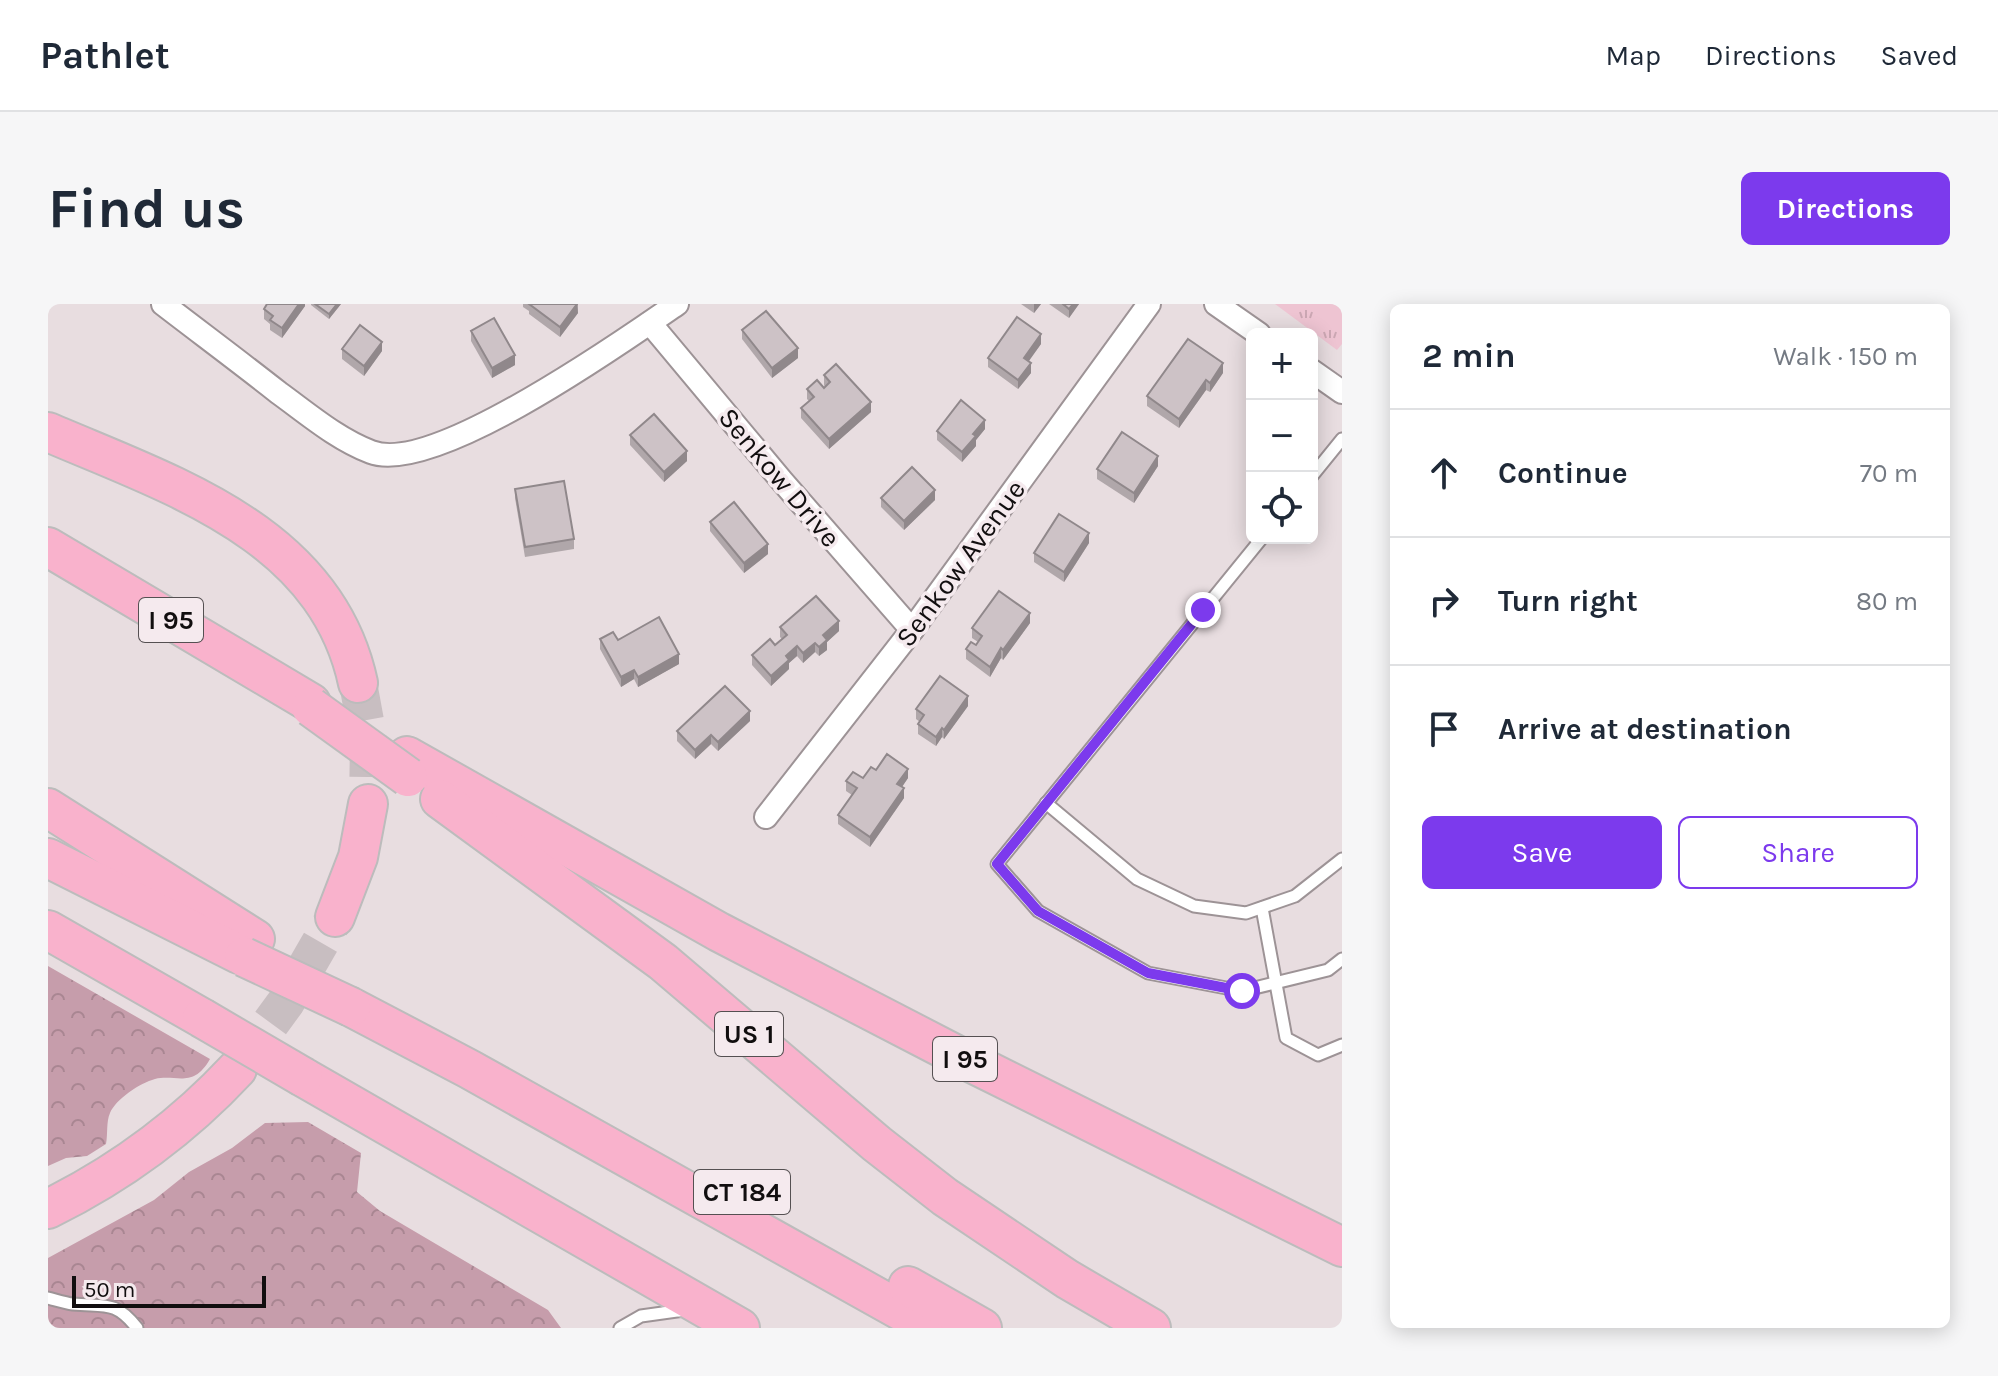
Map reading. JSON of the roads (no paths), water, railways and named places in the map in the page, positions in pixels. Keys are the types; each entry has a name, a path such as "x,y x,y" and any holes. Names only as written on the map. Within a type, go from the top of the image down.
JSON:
{"highway":[{"path":"48,432 210,504 262,536 301,574 328,611 351,656 358,683"},
{"name":"I 95","path":"48,547 305,701"},
{"name":"US 1","path":"305,701 407,767 663,962 877,1144 945,1197 1056,1273 1151,1328"},
{"name":"I 95","path":"407,767 994,1074 1342,1247"},
{"path":"335,917 358,857 368,804"},
{"path":"48,808 250,948 336,1000 490,1082 932,1328"},
{"path":"48,858 250,948"},
{"path":"48,930 726,1320"},
{"path":"48,1209 102,1180 151,1147 237,1069"},
{"name":"CT 184","path":"490,1082 581,1107 722,1181 982,1328"}],"street":[{"path":"163,304 323,426 373,453 394,456 410,454 469,432 570,375 677,304"},
{"name":"Senkow Avenue","path":"766,817 912,630 1149,304"},
{"path":"1216,304 1250,328"},
{"name":"Senkow Drive","path":"650,323 912,630"},
{"path":"1318,375 1342,392"}],"lane":[{"path":"1315,472 1342,439"},
{"path":"1257,544 997,864 1038,911 1148,973 1242,991 1328,970 1342,959"},
{"path":"1046,803 1137,879 1194,906 1246,913 1262,908 1295,896 1342,859"},
{"path":"1262,908 1286,1038 1318,1055 1342,1045"},
{"path":"48,1298 71,1304 112,1306 126,1315 137,1328"},
{"path":"620,1328 641,1316 682,1309 726,1320"}],"tunnel":[{"path":"358,683 369,743 368,804"},
{"path":"237,1069 286,1002 335,917"}]}
